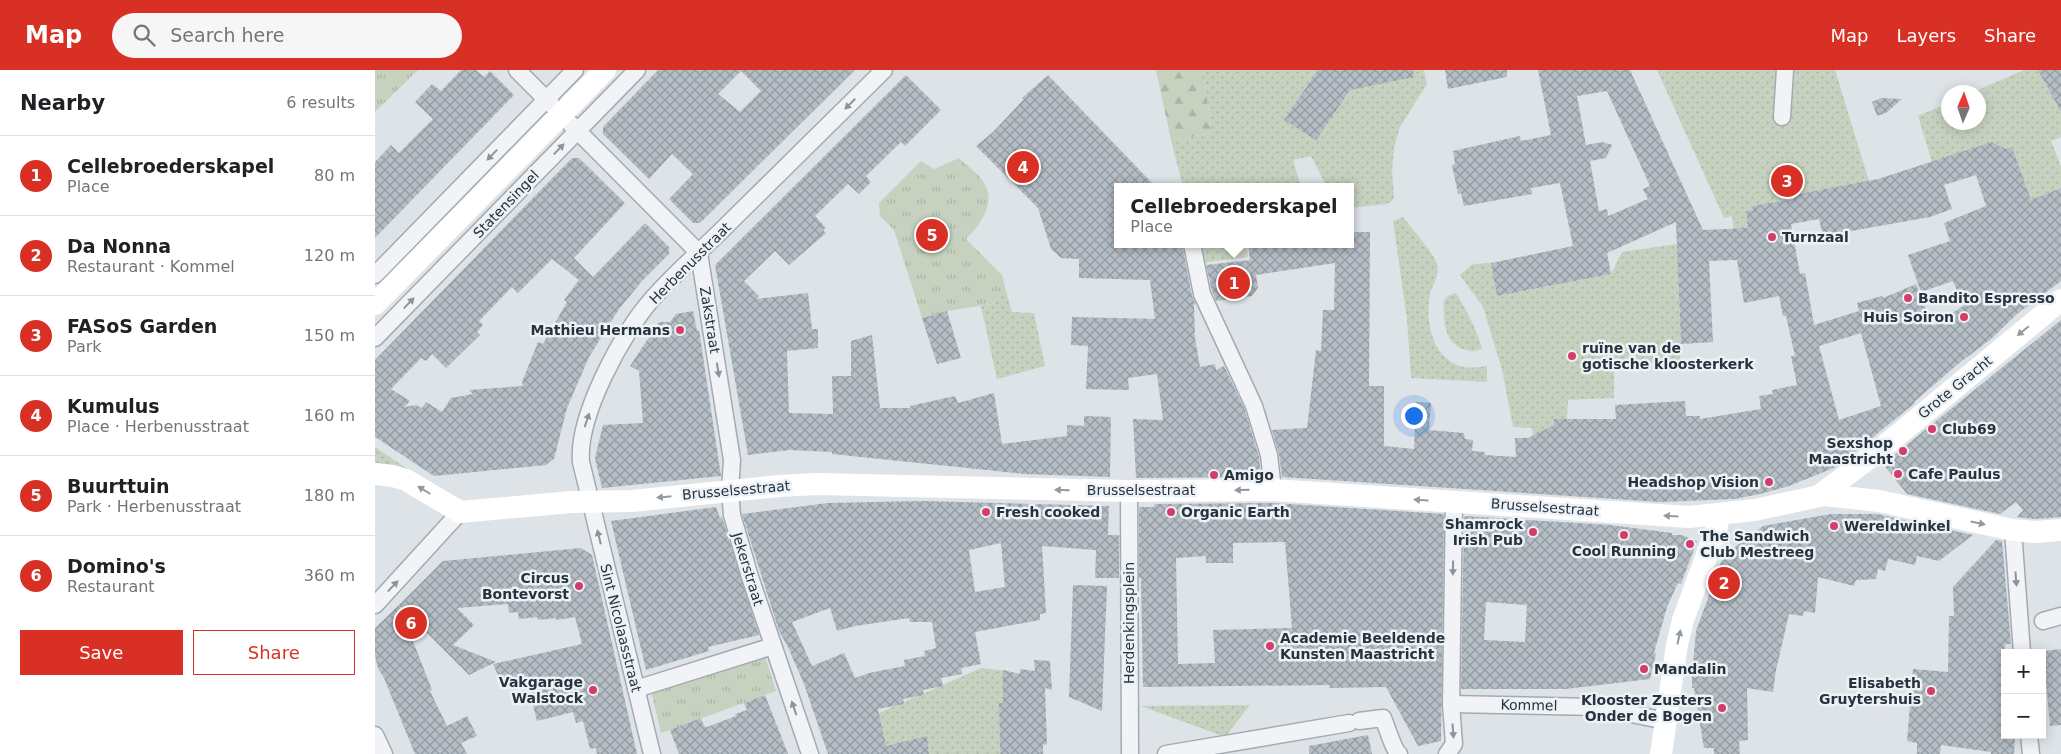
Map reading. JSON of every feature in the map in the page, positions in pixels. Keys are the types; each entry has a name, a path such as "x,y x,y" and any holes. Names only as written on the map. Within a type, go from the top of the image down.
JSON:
{"street":[{"path":"517,70 699,253"},
{"name":"Statensingel","path":"375,304 554,107 575,70"},
{"name":"Statensingel","path":"375,275 554,107 605,70"},
{"name":"Statensingel","path":"375,338 637,70"},
{"name":"Herbenusstraat","path":"590,502 581,462 581,441 604,376 630,331 652,299 884,70"},
{"path":"1782,117 1785,70"},
{"path":"1193,248 1202,294 1254,406 1269,455 1273,490"},
{"name":"Zakstraat","path":"699,253 732,460 730,490"},
{"name":"Grote Gracht","path":"1849,475 2061,300"},
{"path":"375,474 406,480 460,512 375,605"},
{"name":"Brusselsestraat","path":"1820,495 1849,475"},
{"name":"Brusselsestraat","path":"460,512 571,502 632,501 730,490 823,484 1129,491 1273,490 1689,517 1773,507 1820,495 1879,501 2013,530 2035,532 2061,530"},
{"name":"Jekerstraat","path":"730,490 732,516 750,578 810,754"},
{"name":"Herdenkingsplein","path":"1129,491 1130,754"},
{"name":"Sint Nicolaasstraat","path":"590,502 652,754"},
{"path":"1447,754 1454,744 1451,704 1455,502"},
{"path":"1661,754 1683,620 1717,527 1719,514"},
{"path":"2013,530 2022,649"},
{"path":"2043,621 2061,616"},
{"path":"637,689 773,646"},
{"name":"Kommel","path":"1451,704 1597,708 1666,721"},
{"path":"1166,754 1383,718 1390,732 1395,751 1399,754"},
{"path":"375,735 384,754"},
{"path":"2029,739 2031,754"}],"green space":[{"path":"375,70 418,70 375,112"},
{"path":"1156,70 1203,70 1212,133 1171,140"},
{"path":"1203,70 1424,70 1427,84 1400,127 1394,148 1392,172 1394,196 1392,201 1386,204 1354,208 1354,183 1325,183 1311,156 1293,160 1300,183 1182,183 1171,140 1212,133"},
{"path":"1657,70 1835,70 1869,181 1793,195 1787,200 1752,206 1753,210 1746,212 1755,266 1738,266 1732,216 1724,218"},
{"path":"2024,70 2038,70 2061,112 2061,137 2051,141 2061,166 2061,188 2031,200 2012,147 2001,151 1932,162 1918,116 1941,106 1941,130 1986,130 1986,86"},
{"path":"959,158 982,180 989,198 985,214 966,239 1002,275 1006,291 992,304 947,311 922,318 894,230 880,216 879,203 921,161 934,169"},
{"path":"1403,217 1437,264 1437,275 1430,294 1429,304 1430,326 1436,346 1450,361 1460,366 1470,368 1487,366 1487,382 1411,378 1407,319 1393,221"},
{"path":"1677,244 1680,362 1614,364 1614,398 1568,400 1567,419 1534,444 1532,428 1513,427 1502,369 1483,307 1460,275 1473,264 1491,263 1498,296 1611,274 1622,252"},
{"path":"1197,248 1247,248 1248,257 1200,263"},
{"path":"1006,291 1012,312 1034,313 1045,366 997,379 981,306 992,304"},
{"path":"1456,293 1477,334 1482,348 1478,350 1470,351 1459,347 1449,337 1446,330 1444,300 1449,295"},
{"path":"375,447 409,470 380,466 375,463"},
{"path":"765,656 776,691 661,733 651,690"},
{"path":"981,668 1007,671 1008,682 1003,682 1004,703 999,703 1000,754 929,754 926,737 860,752 879,713"},
{"path":"1250,705 1225,737 1141,706"}],"building":[{"path":"461,70 476,70 484,77 490,71 514,95 375,238 375,162 391,145 399,153 433,119 415,102 432,84 441,91"},
{"path":"658,70 855,70 700,223 693,223 669,199 693,174 672,154 649,179 603,134 603,127","holes":["741,71 761,91 740,112 718,94"]},
{"path":"1318,70 1413,70 1414,77 1350,90 1316,140 1284,120"},
{"path":"1445,70 1507,70 1507,77 1448,89"},
{"path":"1538,70 1630,70 1703,230 1748,228 1746,211 1753,210 1752,206 1794,199 1793,195 1878,179 1992,142 2005,149 2012,147 2031,200 2061,188 2061,281 2017,314 1991,339 1958,364 1915,403 1836,467 1789,486 1760,494 1734,499 1661,502 1282,477 1279,454 1272,430 1307,428 1316,350 1321,351 1323,310 1334,310 1335,263 1256,275 1258,288 1252,296 1216,301 1206,265 1250,260 1248,248 1354,248 1354,232 1370,232 1369,386 1384,386 1384,446 1414,449 1416,402 1431,403 1429,430 1464,433 1465,439 1473,440 1472,451 1485,452 1485,455 1516,457 1515,438 1528,438 1554,425 1554,419 1616,419 1615,405 1685,401 1686,416 1700,416 1700,419 1761,409 1759,396 1773,394 1772,390 1797,385 1791,356 1795,356 1786,316 1783,316 1779,296 1744,303 1737,260 1709,261 1713,342 1681,344 1676,222 1607,253 1611,274 1497,296 1491,263 1573,246 1560,183 1531,188 1532,194 1464,206 1461,193 1458,194 1452,165 1455,164 1453,151 1520,136 1521,141 1551,135","holes":["1607,91 1650,186 1643,189 1648,199 1608,216 1607,209 1599,211 1590,161 1606,158 1612,145 1603,142 1586,145 1577,96","1976,175 1986,206 1944,223 1950,241 1908,255 1921,292 1953,281 1963,306 1933,326 1916,284 1883,298 1882,296 1857,303 1859,311 1814,325 1805,273 1800,274 1791,224 1819,219 1823,236 1930,217 1952,209 1944,185","1861,333 1881,406 1839,420 1819,346"]},
{"path":"2038,70 2061,70 2061,112"},
{"path":"906,75 941,110 905,146 901,142 866,176 871,182 859,194 848,184 815,216 826,228 823,230 826,233 789,265 775,251 744,281 759,296 756,299 808,293 812,329 818,329 818,348 787,351 789,413 833,414 832,376 851,376 851,341 872,335 880,408 910,408 910,406 955,396 958,403 994,393 1002,444 1067,436 1067,425 1084,426 1084,416 1111,417 1110,477 1025,474 832,454 832,452 790,450 748,455 715,265"},
{"path":"1048,75 1152,183 1114,183 1114,248 1183,248 1192,296 1196,304 1194,305 1195,338 1200,367 1215,364 1216,370 1224,366 1245,410 1259,457 1261,477 1136,478 1133,419 1163,420 1157,374 1128,378 1129,390 1086,389 1088,346 1071,345 1072,317 1155,319 1150,280 1079,278 1079,259 1061,258 1051,249 1038,208 976,146 993,132 1024,99 1022,98"},
{"path":"1881,98 1902,99 1886,113 1877,116 1872,102"},
{"path":"572,158 579,158 625,203 574,258 593,277 645,223 669,247 669,254 643,280 619,309 589,357 567,408 554,459 546,465 434,476 375,437 375,360","holes":["552,259 579,280 564,300 567,302 543,344 538,342 522,382 523,386 469,390 473,394 451,398 442,412 426,402 422,408 416,405 404,407 410,401 391,389 421,358 426,361 432,354 446,368 480,335 477,332 483,325 479,321 512,287 518,293"]},
{"path":"693,311 697,331 699,330 721,476 602,488 595,458 603,425 643,423 639,371 630,366 659,322 670,322 676,314"},
{"path":"947,311 961,358 937,364 922,318"},
{"path":"2061,320 2061,517 2035,519 2017,517 2023,510 2016,502 2000,514 1907,494 1883,464"},
{"path":"922,501 1109,506 1108,535 1119,535 1119,578 1095,578 1096,550 1042,546 1046,613 1040,614 1040,620 975,632 981,664 961,668 962,674 941,678 943,686 923,690 924,695 903,699 904,704 878,709 886,746 927,736 929,754 828,754 804,684 779,631 742,514 828,503","holes":["1001,543 1005,587 975,592 969,550","830,608 837,631 855,626 909,618 910,622 932,622 936,648 924,651 925,656 904,660 905,666 869,673 855,678 844,653 812,666 792,622"]},
{"path":"1273,503 1444,514 1441,741 1418,746 1386,687 1329,688 1330,685 1143,687 1141,578 1139,578 1139,507 1154,507 1155,504","holes":["1285,542 1292,628 1213,630 1215,663 1178,664 1176,558 1206,556 1206,563 1233,563 1233,543"]},
{"path":"716,507 720,518 722,517 759,635 708,647 709,651 646,670 611,521"},
{"path":"1831,514 1877,514 1973,535 1939,561 1917,556 1915,565 1888,559 1885,571 1878,569 1876,579 1856,580 1854,586 1818,577 1815,613 1804,611 1803,616 1789,614 1773,692 1747,688 1748,740 1739,741 1740,754 1714,754 1714,748 1704,748 1694,688 1692,688 1692,674 1696,631 1721,562 1736,546 1763,526"},
{"path":"1464,516 1610,525 1672,533 1672,535 1681,535 1697,541 1681,584 1678,583 1667,607 1654,653 1656,654 1650,679 1566,689 1461,689","holes":["1486,602 1527,605 1525,642 1484,640"]},
{"path":"1996,540 2002,541 2011,644 2005,644 2005,649 2001,649 2001,739 2015,739 2014,754 1991,754 1991,752 1941,745 1940,754 1917,754 1917,743 1907,741 1913,669 1948,672 1949,616 1954,616 1953,587"},
{"path":"581,548 592,555 637,754 597,754 596,748 590,749 583,721 576,723 573,712 537,721 526,677 501,682 493,664 582,644 575,617 556,620 556,618 538,620 537,617 519,619 518,612 509,613 508,604 457,608 474,625 453,645 496,662 469,675 399,605 443,561"},
{"path":"1073,585 1107,586 1102,711 1069,697"},
{"path":"399,605 432,690 430,691 447,726 467,716 477,736 461,743 467,754 415,754 384,678 378,668 375,656 375,628"},
{"path":"2061,649 2061,725 2050,726 2046,683 2046,651"},
{"path":"1034,660 1050,661 1052,690 1045,688 1047,744 1043,745 1043,754 1000,754 999,703 1003,703 1003,670 1020,674 1020,669 1035,671"},
{"path":"765,695 788,754 679,754 670,730 701,718 704,726 707,727 747,710 744,703"},
{"path":"1368,735 1372,754 1309,754 1309,746"}],"place":[{"name":"Kumulus","path":"1023,167"},
{"name":"FASoS Garden","path":"1787,181"},
{"name":"Buurttuin","path":"932,235"},
{"name":"Turnzaal","path":"1772,237"},
{"name":"Cellebroederskapel","path":"1234,283"},
{"name":"Bandito Espresso","path":"1908,298"},
{"name":"Huis Soiron","path":"1964,317"},
{"name":"Mathieu Hermans","path":"680,330"},
{"name":"ruïne van de gotische kloosterkerk","path":"1572,356"},
{"name":"Club69","path":"1932,429"},
{"name":"Sexshop Maastricht","path":"1903,451"},
{"name":"Cafe Paulus","path":"1898,474"},
{"name":"Amigo","path":"1214,475"},
{"name":"Headshop Vision","path":"1769,482"},
{"name":"Fresh cooked","path":"986,512"},
{"name":"Organic Earth","path":"1171,512"},
{"name":"Wereldwinkel","path":"1834,526"},
{"name":"Shamrock Irish Pub","path":"1533,532"},
{"name":"Cool Running","path":"1624,535"},
{"name":"The Sandwich Club Mestreeg","path":"1690,544"},
{"name":"Da Nonna","path":"1724,583"},
{"name":"Circus Bontevorst","path":"579,586"},
{"name":"Domino's","path":"411,623"},
{"name":"Academie Beeldende Kunsten Maastricht","path":"1270,646"},
{"name":"Mandalin","path":"1644,669"},
{"name":"Vakgarage Walstock","path":"593,690"},
{"name":"Elisabeth Gruytershuis","path":"1931,691"},
{"name":"Klooster Zusters Onder de Bogen","path":"1722,708"}]}
